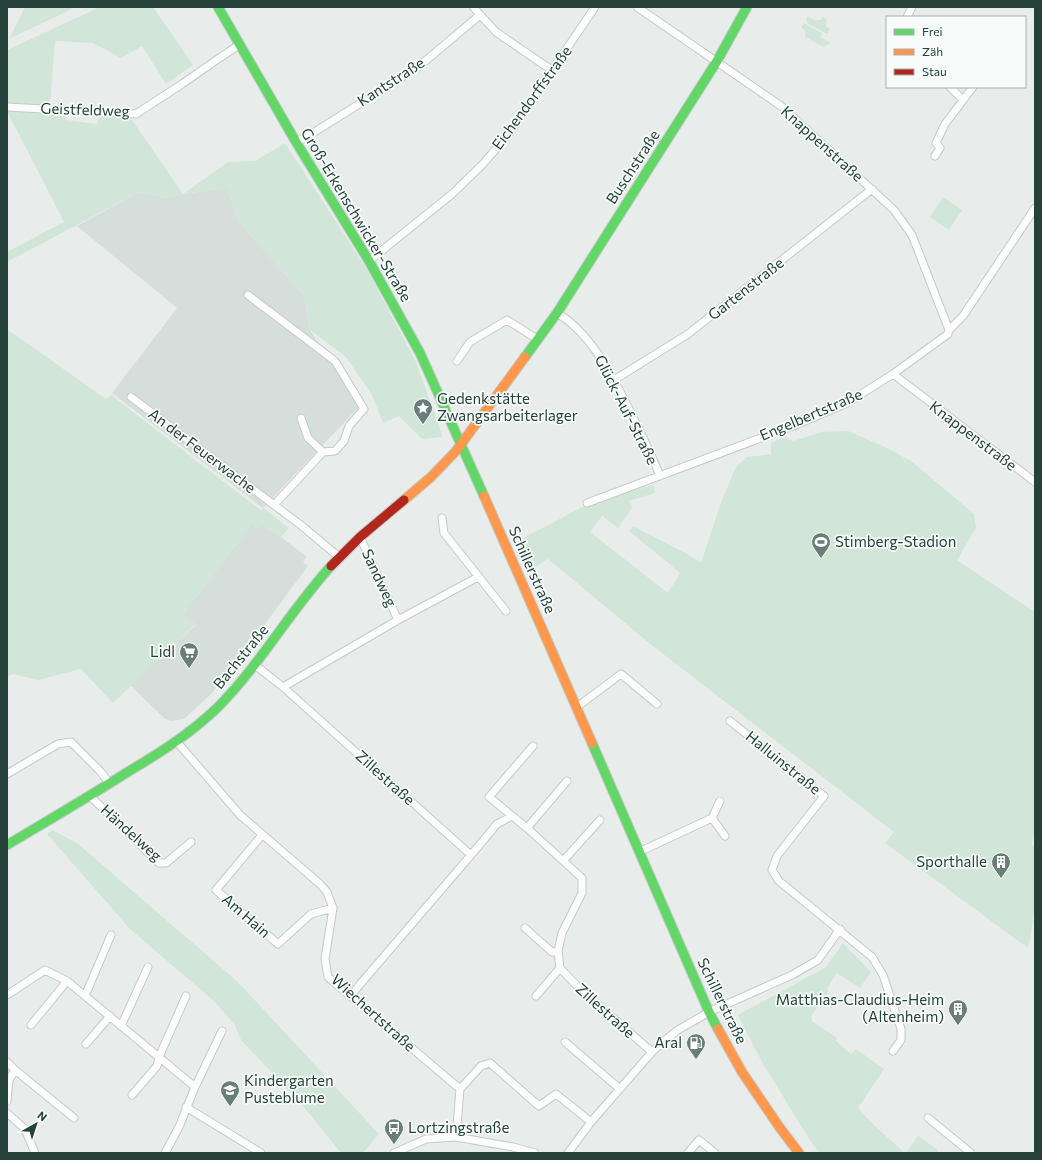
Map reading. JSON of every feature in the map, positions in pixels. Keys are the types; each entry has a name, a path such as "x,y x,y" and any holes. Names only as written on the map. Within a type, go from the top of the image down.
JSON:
{"main road":[{"name":"Groß-Erkenschwicker-Straße","path":"218,7 296,142 369,260 420,353 461,444"},
{"name":"Buschstraße","path":"461,444 557,313 717,61 746,7"},
{"name":"Bachstraße","path":"7,845 110,784 177,742 217,708 255,665 313,586 339,557 360,537 431,477 456,452 461,444"},
{"name":"Schillerstraße","path":"461,444 709,1012 742,1072 799,1153"}],"street":[{"path":"472,7 496,32 553,71"},
{"name":"Eichendorffstraße","path":"369,260 452,194 482,165 509,134 596,7"},
{"name":"Knappenstraße","path":"638,7 781,106 894,210 912,235 949,330"},
{"path":"908,16 912,7"},
{"name":"Kantstraße","path":"296,142 417,68 480,15"},
{"name":"Geistfeldweg","path":"7,107 136,114 182,84 214,60 239,45"},
{"path":"951,88 963,100"},
{"path":"935,156 940,148 936,143 945,124 972,88"},
{"name":"Gartenstraße","path":"614,380 688,334 872,189"},
{"name":"Engelbertstraße","path":"587,504 793,426 847,403 893,374 944,339 949,330 963,316 1035,208"},
{"path":"248,295 335,361 364,409 349,426 344,441 335,451 323,452 274,505"},
{"name":"Glück-Auf-Straße","path":"557,313 565,318 587,340 600,357 639,428 660,476"},
{"path":"457,361 470,342 507,320 537,339"},
{"name":"Knappenstraße","path":"893,374 1035,482"},
{"name":"An der Feuerwache","path":"131,397 274,505 339,557"},
{"path":"301,418 308,438 323,452"},
{"path":"442,518 444,533 506,611"},
{"name":"Sandweg","path":"360,537 398,620"},
{"path":"283,687 398,620 478,577"},
{"name":"Zillestraße","path":"255,665 283,687 472,855"},
{"path":"577,707 621,674 657,704"},
{"name":"Halluinstraße","path":"730,720 824,796 777,856 772,870 779,880 872,956 883,975 901,1029 901,1040 893,1051"},
{"path":"7,774 58,744 71,742 100,771 110,784"},
{"path":"177,742 240,815 320,884 327,892 333,908"},
{"path":"533,746 489,797 527,828 582,878 582,892 562,934 558,951 560,968 536,996"},
{"path":"527,828 567,781"},
{"name":"Händelweg","path":"90,796 159,863 166,863 191,842"},
{"path":"639,852 712,818 720,802"},
{"path":"350,996 497,824 512,816"},
{"path":"712,818 725,836"},
{"path":"563,861 600,820"},
{"name":"Am Hain","path":"262,835 216,890 278,944 311,914 333,908"},
{"name":"Wiechertstraße","path":"333,908 324,960 328,977 460,1089"},
{"path":"525,928 552,952 558,951"},
{"path":"568,1153 591,1122 652,1052 678,1030 709,1012 786,977 818,960 840,929"},
{"path":"86,996 111,935"},
{"path":"121,1026 148,967"},
{"name":"Zillestraße","path":"560,968 580,989 652,1052"},
{"path":"7,995 45,970 67,981 195,1087"},
{"path":"31,1025 67,981"},
{"path":"132,1095 157,1066 159,1057 186,996"},
{"path":"86,1044 110,1016"},
{"path":"165,1153 179,1127 186,1107 222,1031"},
{"path":"565,1042 620,1089"},
{"path":"7,1062 74,1118"},
{"path":"456,1137 460,1089 481,1066 490,1063 539,1106 556,1094 591,1122"},
{"path":"7,1101 9,1080 16,1070"},
{"path":"186,1107 261,1153"},
{"path":"7,1113 25,1129 35,1153"},
{"path":"928,1118 970,1153"},
{"path":"394,1153 426,1139 456,1137 513,1147 535,1153"},
{"path":"688,1153 699,1140 715,1153"}],"shaded area":[{"path":"227,188 238,221 304,295 310,330 359,407 263,508 112,393 177,308 77,226 139,192 166,198"},
{"path":"251,525 262,525 281,537 307,557 303,562 308,566 212,693 184,719 172,721 165,719 130,685 196,625 183,614"}],"green space":[{"path":"25,7 76,7 9,39"},
{"path":"100,7 153,7 193,65 166,84 142,46 121,58 93,43 55,41 50,106 7,103 7,50"},
{"path":"808,16 814,20 820,20 823,17 827,20 826,26 830,29 827,34 807,23 805,20"},
{"path":"804,23 822,33 820,37 830,42 828,45 824,47 805,37 805,31 801,27"},
{"path":"7,111 66,114 66,120 97,124 99,117 130,117 183,194 166,198 139,192 7,262 7,252 64,222"},
{"path":"285,143 368,271 416,362 443,437 422,439 399,416 383,423 372,395 346,357 310,330 304,295 238,221 227,188 183,194 228,162 255,161"},
{"path":"943,197 962,210 949,230 930,217"},
{"path":"7,329 106,399 111,395 262,511 263,508 289,528 281,537 262,525 258,530 251,525 183,614 196,624 113,703 81,669 38,680 13,674 7,677"},
{"path":"848,431 887,448 911,461 974,514 976,528 957,560 1035,612 1035,831 1032,843 1035,851 1035,901 1028,948 885,843 894,832 654,647 548,559 533,568 520,540 604,497 654,485 655,493 629,501 632,508 618,528 602,516 590,532 668,593 680,573 629,531 633,526 689,555 701,563 719,508 734,471 738,465 747,457 771,454 771,443 785,437 793,441 822,432"},
{"path":"52,830 77,843 238,982 379,1134 363,1153 341,1153 304,1107 241,1040 235,1025 214,1001 130,929 47,834"},
{"path":"843,943 871,972 860,988 837,973 827,989 829,992 811,1016 812,1021 837,1038 836,1041 851,1054 856,1049 884,1069 858,1108 875,1126 905,1153 820,1153 811,1142 762,1062 738,1015 826,967"},
{"path":"918,1136 938,1150 936,1153 906,1153"}],"traffic: fast":[{"path":"218,7 296,142 369,261 420,353 484,496"},
{"path":"525,357 557,313 717,61 747,7"},
{"path":"7,845 162,751 207,717 233,691 247,674 302,601 331,566"},
{"path":"592,743 709,1012 718,1029"}],"traffic: slow":[{"path":"404,500 431,477 456,451 525,357"},
{"path":"484,496 592,743"},
{"path":"718,1029 742,1072 799,1153"}],"traffic: jam":[{"path":"331,566 360,537 404,500"}],"place":[{"name":"Gedenkstätte Zwangsarbeiterlager","path":"423,425"},
{"name":"Stimberg-Stadion","path":"821,559"},
{"name":"Lidl","path":"189,669"},
{"name":"Sporthalle","path":"1001,879"},
{"name":"Matthias-Claudius-Heim (Altenheim)","path":"958,1026"},
{"name":"Aral","path":"696,1060"},
{"name":"Kindergarten Pusteblume","path":"230,1107"},
{"name":"Lortzingstraße","path":"394,1145"}]}
